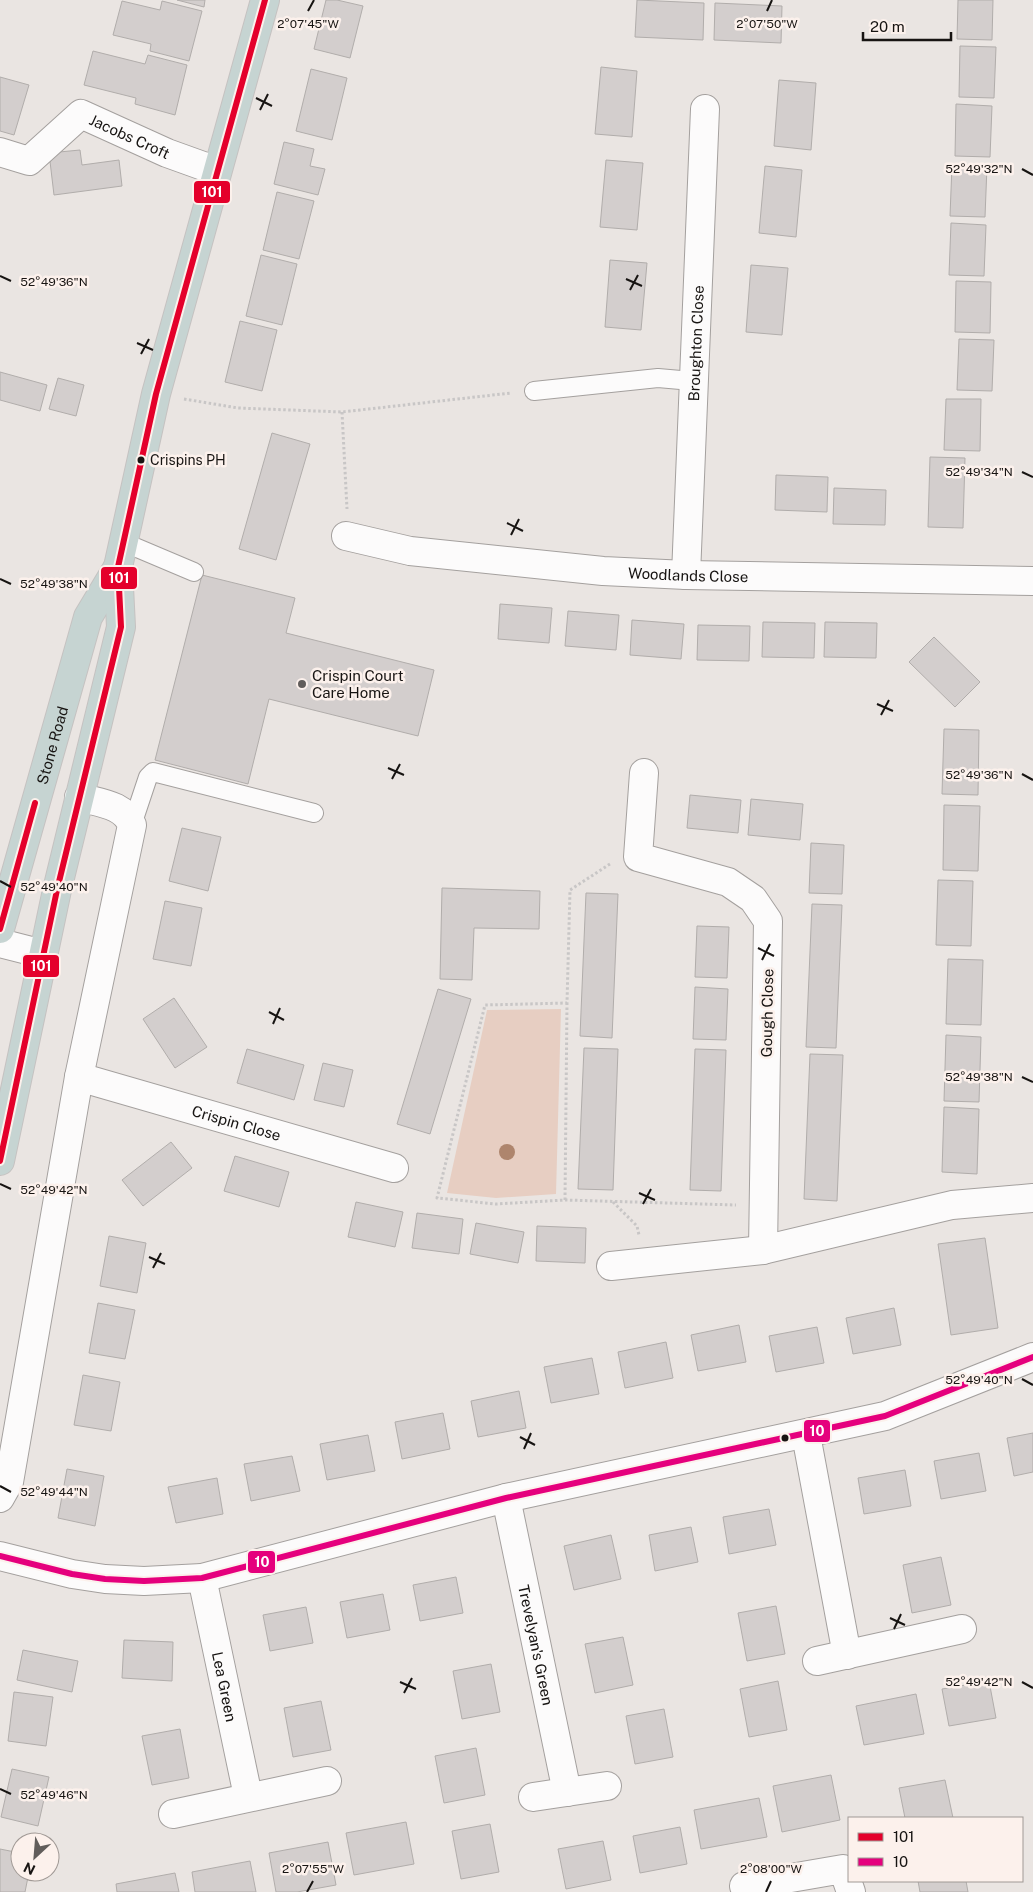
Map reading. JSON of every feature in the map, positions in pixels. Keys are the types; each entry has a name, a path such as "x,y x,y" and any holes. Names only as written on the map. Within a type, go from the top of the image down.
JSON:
{"highway":[{"name":"Stone Road","path":"0,1161 79,797 122,627 120,555 156,394 265,0"},
{"name":"Stone Road","path":"0,929 88,617 120,555"}],"street":[{"name":"Broughton Close","path":"686,575 692,381 705,109"},
{"name":"Jacobs Croft","path":"0,152 29,161 81,114 167,153 217,171"},
{"name":"Woodlands Close","path":"346,536 410,551 603,571 686,575 1033,581"},
{"path":"638,857 644,773"},
{"path":"0,1498 9,1482 80,1077 132,825 129,817 121,809 79,797"},
{"name":"Gough Close","path":"638,857 728,882 753,899 768,921 763,1250"},
{"path":"0,943 44,954"},
{"name":"Crispin Close","path":"80,1077 394,1168"},
{"path":"611,1266 763,1250 952,1205 1033,1198"},
{"path":"0,1556 72,1574 105,1578 144,1581 202,1578 506,1498 806,1435 885,1416 1033,1357"},
{"path":"806,1435 847,1655"},
{"name":"Trevelyan's Green","path":"506,1498 567,1792"},
{"name":"Lea Green","path":"202,1578 248,1796"},
{"path":"817,1661 962,1629"},
{"path":"173,1814 248,1796 327,1781"},
{"path":"533,1798 607,1786"},
{"path":"744,1886 843,1869 851,1892"}],"lane":[{"path":"534,390 658,378 692,381"},
{"path":"120,555 194,572"},
{"path":"132,825 148,777 153,772 314,813"}],"path":[{"path":"156,394 238,408 342,412 534,390"},
{"path":"342,412 347,489 346,536"},
{"path":"565,1200 570,890 608,865 638,857"},
{"path":"567,1003 485,1005 437,1198 496,1204 565,1200 764,1206"},
{"path":"613,1201 637,1226 646,1261"}],"shaded area":[{"path":"561,1009 556,1194 496,1198 447,1193 487,1010"}],"building":[{"path":"177,0 205,0 204,7"},
{"path":"326,0 337,0 363,6 350,58 314,49"},
{"path":"637,0 704,3 703,40 635,37"},
{"path":"958,0 993,0 992,40 957,39"},
{"path":"122,1 160,10 162,1 202,11 189,61 150,51 151,44 113,35"},
{"path":"715,3 782,6 781,43 714,40"},
{"path":"960,46 996,47 994,98 959,97"},
{"path":"93,51 145,64 148,55 187,65 175,115 135,104 136,98 84,85"},
{"path":"601,67 637,71 632,137 595,134"},
{"path":"311,69 347,78 332,140 296,131"},
{"path":"0,77 29,85 14,135 0,131"},
{"path":"779,80 816,83 811,150 774,146"},
{"path":"956,104 992,106 990,157 955,156"},
{"path":"284,142 314,149 310,166 325,169 318,195 274,184"},
{"path":"80,150 82,165 119,160 122,186 54,195 49,153"},
{"path":"606,160 643,163 637,230 600,227"},
{"path":"952,165 987,166 985,217 950,216"},
{"path":"765,166 802,170 796,237 759,233"},
{"path":"277,192 314,201 299,259 263,250"},
{"path":"951,223 986,225 984,276 949,275"},
{"path":"261,255 297,264 282,325 246,316"},
{"path":"610,260 647,263 641,330 605,327"},
{"path":"751,265 788,268 782,335 746,332"},
{"path":"956,281 991,282 990,333 955,332"},
{"path":"240,321 277,330 262,391 225,382"},
{"path":"959,339 994,340 992,391 957,390"},
{"path":"0,372 47,385 40,411 0,400"},
{"path":"58,378 84,385 76,416 49,409"},
{"path":"946,399 981,399 980,451 944,450"},
{"path":"272,433 310,444 276,560 239,549"},
{"path":"930,457 965,458 963,528 928,527"},
{"path":"776,475 828,477 827,512 775,510"},
{"path":"834,488 886,490 885,525 833,524"},
{"name":"Crispin Court Care Home","path":"202,575 295,598 286,633 434,670 418,736 269,699 248,784 155,760"},
{"path":"500,604 552,608 549,643 498,639"},
{"path":"568,611 619,615 616,650 565,646"},
{"path":"632,620 684,624 681,659 630,655"},
{"path":"763,622 815,623 814,658 762,657"},
{"path":"825,622 877,623 876,658 824,657"},
{"path":"698,625 750,626 749,661 697,660"},
{"path":"934,637 980,682 955,707 909,662"},
{"path":"944,729 979,730 978,795 942,794"},
{"path":"690,795 741,800 738,833 687,828"},
{"path":"751,799 803,804 800,840 748,835"},
{"path":"944,805 980,806 978,871 943,870"},
{"path":"182,828 221,837 208,891 169,881"},
{"path":"811,843 844,845 842,894 809,893"},
{"path":"938,880 973,881 971,946 936,945"},
{"path":"442,888 540,891 539,929 474,928 472,980 440,979"},
{"path":"586,893 618,894 612,1038 580,1036"},
{"path":"165,901 202,908 191,966 153,959"},
{"path":"812,904 842,905 836,1048 806,1047"},
{"path":"697,926 729,927 727,978 695,977"},
{"path":"948,959 983,960 981,1025 946,1024"},
{"path":"695,987 728,989 726,1040 693,1039"},
{"path":"438,989 471,999 430,1134 397,1124"},
{"path":"174,998 207,1047 175,1068 143,1019"},
{"path":"946,1035 981,1037 979,1102 944,1101"},
{"path":"584,1048 618,1049 613,1190 578,1189"},
{"path":"247,1049 304,1065 294,1100 237,1083"},
{"path":"695,1049 726,1050 721,1191 690,1190"},
{"path":"810,1054 843,1055 837,1201 804,1199"},
{"path":"323,1063 353,1070 344,1107 314,1100"},
{"path":"944,1107 979,1109 977,1174 942,1172"},
{"path":"171,1142 192,1168 143,1206 122,1180"},
{"path":"235,1156 289,1172 279,1207 224,1191"},
{"path":"356,1202 403,1212 395,1247 348,1237"},
{"path":"417,1213 463,1219 459,1254 412,1248"},
{"path":"476,1223 524,1232 518,1263 470,1254"},
{"path":"537,1226 586,1228 585,1263 536,1261"},
{"path":"109,1236 146,1243 137,1293 100,1286"},
{"path":"985,1238 998,1328 951,1335 938,1244"},
{"path":"98,1303 135,1310 125,1359 89,1353"},
{"path":"894,1308 901,1345 853,1354 846,1318"},
{"path":"739,1325 746,1362 698,1371 691,1335"},
{"path":"817,1327 824,1363 776,1372 769,1336"},
{"path":"666,1342 673,1378 625,1388 618,1352"},
{"path":"592,1358 599,1394 551,1403 544,1367"},
{"path":"83,1375 120,1382 111,1431 74,1425"},
{"path":"519,1391 526,1428 478,1437 471,1401"},
{"path":"443,1413 450,1449 402,1459 395,1422"},
{"path":"1033,1433 1033,1472 1014,1476 1007,1438"},
{"path":"368,1435 375,1471 327,1480 320,1444"},
{"path":"979,1453 986,1491 941,1499 934,1461"},
{"path":"292,1456 300,1491 251,1501 244,1464"},
{"path":"67,1469 104,1476 95,1526 58,1518"},
{"path":"905,1470 911,1506 864,1514 858,1478"},
{"path":"217,1478 223,1514 176,1523 168,1487"},
{"path":"769,1509 776,1545 729,1554 723,1517"},
{"path":"691,1527 698,1562 655,1571 649,1535"},
{"path":"611,1535 621,1579 574,1590 564,1546"},
{"path":"941,1557 951,1605 912,1613 903,1565"},
{"path":"456,1577 463,1613 420,1621 413,1585"},
{"path":"383,1594 390,1630 347,1638 340,1602"},
{"path":"776,1606 785,1654 747,1661 738,1613"},
{"path":"306,1607 313,1643 270,1651 263,1615"},
{"path":"623,1637 633,1685 595,1693 585,1644"},
{"path":"124,1640 173,1642 172,1681 122,1678"},
{"path":"23,1650 78,1661 72,1692 17,1680"},
{"path":"491,1664 500,1712 462,1719 453,1671"},
{"path":"778,1681 787,1730 749,1737 740,1689"},
{"path":"989,1681 996,1718 949,1726 942,1689"},
{"path":"14,1692 53,1697 46,1746 8,1741"},
{"path":"916,1694 924,1734 864,1745 856,1706"},
{"path":"321,1701 331,1750 293,1757 284,1708"},
{"path":"664,1709 673,1757 635,1764 626,1716"},
{"path":"180,1729 189,1778 152,1785 142,1736"},
{"path":"476,1748 485,1795 444,1803 435,1756"},
{"path":"12,1769 49,1777 38,1826 1,1817"},
{"path":"831,1775 840,1820 782,1832 773,1786"},
{"path":"945,1780 953,1817 905,1817 899,1788"},
{"path":"759,1798 767,1837 701,1849 694,1810"},
{"path":"406,1822 414,1864 354,1875 346,1833"},
{"path":"490,1824 499,1872 461,1879 452,1831"},
{"path":"680,1827 687,1864 640,1873 633,1836"},
{"path":"603,1841 611,1880 566,1889 558,1849"},
{"path":"328,1842 336,1885 297,1892 276,1892 269,1853"},
{"path":"0,1849 10,1851 10,1882 27,1882 25,1892 0,1892"},
{"path":"250,1861 256,1892 195,1892 192,1872"},
{"path":"175,1873 179,1892 117,1892 116,1884"},
{"path":"918,1882 966,1882 968,1892 920,1892"}],"transit line":[{"name":"101","path":"0,1161 57,890 121,627 118,567 156,394 265,0"},
{"name":"101","path":"0,929 35,803"},
{"name":"10","path":"0,1556 72,1574 105,1579 144,1581 202,1578 506,1498 885,1416 1033,1357"}],"place":[{"name":"Crispins PH","path":"141,460"},
{"name":"Crispin Court Care Home","path":"302,684"}]}
